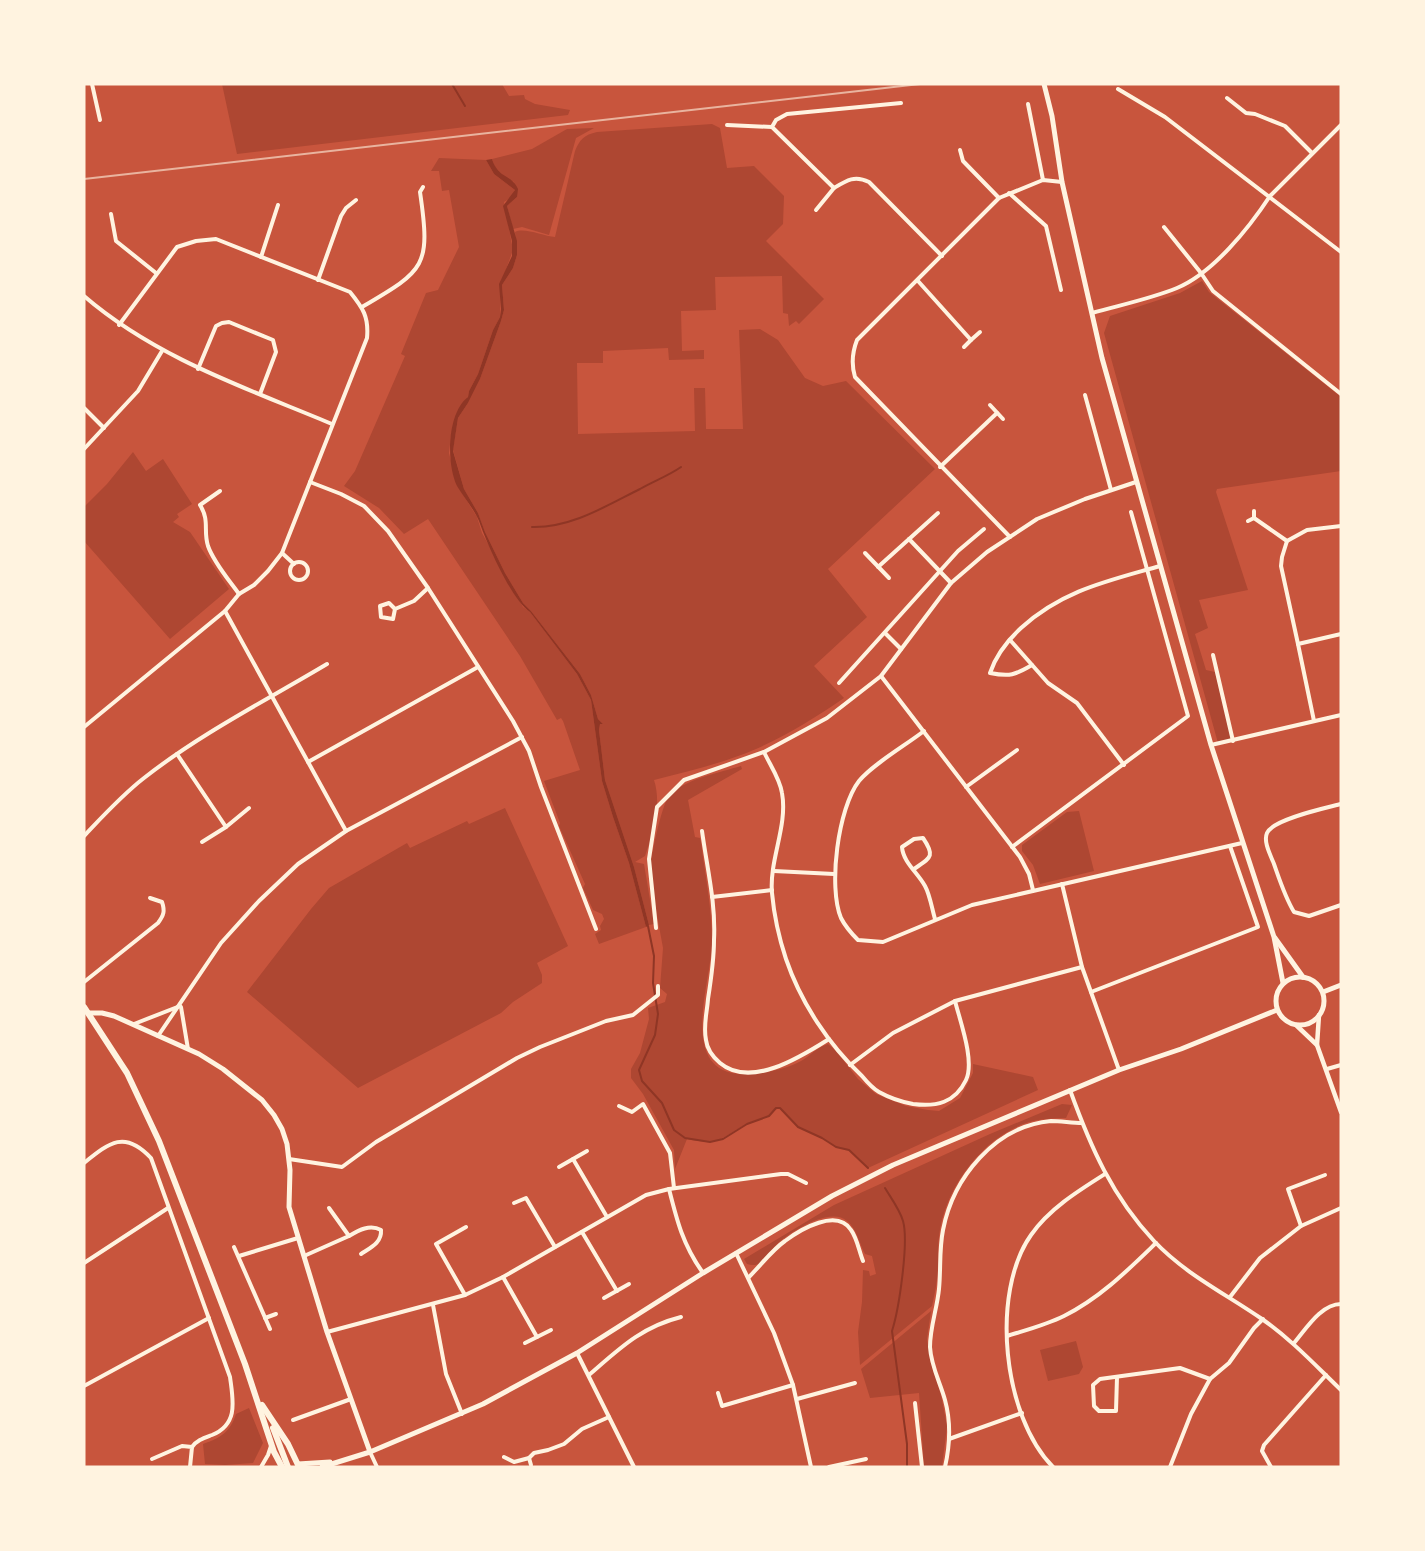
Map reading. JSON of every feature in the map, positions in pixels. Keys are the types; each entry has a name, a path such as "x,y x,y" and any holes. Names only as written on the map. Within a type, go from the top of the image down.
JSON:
{"main road":[{"path":"1044,84 1052,116 1062,182 1091,313 1136,482 1211,745 1274,937 1283,984"},
{"path":"1274,937 1303,977 1318,984 1323,992 1324,1000 1319,1016 1305,1024 1296,1025 1288,1022 1277,1010 1275,1001 1283,984 1290,979 1303,977"},
{"path":"1323,992 1341,986"},
{"path":"86,1010 102,1013 133,1025 188,1049 222,1069 262,1100 282,1129 289,1159 289,1207 327,1332 370,1452"},
{"path":"86,1010 127,1073 159,1141 257,1397 272,1444 285,1467"},
{"path":"257,1397 298,1466 334,1461 370,1452 463,1414 577,1353 736,1252 832,1196 893,1165 1119,1070 1181,1049 1277,1010"},
{"path":"269,1416 285,1467"},
{"path":"322,1467 334,1461"},
{"path":"328,1467 334,1461"}],"street":[{"path":"92,84 100,120"},
{"path":"1118,89 1165,117 1341,252"},
{"path":"1227,98 1246,114 1255,114 1285,126 1312,153"},
{"path":"772,128 776,120 787,114 901,103"},
{"path":"1028,104 1043,180"},
{"path":"727,125 772,128 834,188"},
{"path":"1091,313 1179,287 1201,273 1222,256 1270,196 1341,125"},
{"path":"960,150 963,161 999,198"},
{"path":"816,210 834,188 852,177 862,178 869,182 942,256"},
{"path":"1010,537 855,377 852,368 854,349 858,340 999,198 1043,180 1062,182"},
{"path":"362,307 402,284 422,260 426,242 420,192 423,187"},
{"path":"1009,192 1047,226 1061,290"},
{"path":"318,280 341,216 346,208 356,200"},
{"path":"261,257 278,205"},
{"path":"111,214 116,241 156,273"},
{"path":"1164,227 1213,291 1341,393"},
{"path":"84,727 225,611 239,594 254,585 282,553 367,338 368,323 362,307 350,292 216,239 196,241 177,247 119,325"},
{"path":"918,281 971,340"},
{"path":"84,296 119,325 162,351 198,369 332,424"},
{"path":"198,369 216,327 222,322 240,326 273,340 276,346 276,352 260,394"},
{"path":"964,347 980,332"},
{"path":"84,449 138,390 162,351"},
{"path":"1085,395 1112,490"},
{"path":"990,405 1003,419"},
{"path":"84,408 105,428"},
{"path":"940,467 997,412"},
{"path":"310,482 364,506 388,531 428,588 529,751 596,929"},
{"path":"657,928 649,859 657,807 684,780 764,752 827,718 881,676 951,584 971,565 1037,519 1085,499 1136,482"},
{"path":"220,491 200,505 207,521 206,540 211,554 239,594"},
{"path":"1254,511 1254,518"},
{"path":"1012,847 1188,716 1131,512"},
{"path":"878,567 938,513"},
{"path":"1248,521 1254,518"},
{"path":"1254,518 1287,541"},
{"path":"1314,721 1281,566 1287,541 1307,530 1341,526"},
{"path":"839,683 958,551 984,529"},
{"path":"909,539 951,584"},
{"path":"282,553 294,564"},
{"path":"865,554 889,578"},
{"path":"301,562 306,566 308,572 304,578 298,580 292,576 290,569 294,564 301,562"},
{"path":"1032,665 1018,674 1007,677 990,673 997,656 1039,612 1069,595 1094,585 1160,566"},
{"path":"396,609 389,603 380,606 381,616 393,619 396,609 414,601 428,588"},
{"path":"225,611 346,831"},
{"path":"885,633 901,649"},
{"path":"1298,644 1341,634"},
{"path":"1010,640 1048,683 1077,703 1124,765"},
{"path":"1213,655 1233,741"},
{"path":"84,836 142,780 177,754 226,722 327,664"},
{"path":"308,762 478,667"},
{"path":"881,676 1012,847 1029,874 1033,890"},
{"path":"1211,745 1341,715"},
{"path":"924,731 861,778 853,789 845,809 834,874 835,894 842,920 858,940 883,942 972,905 1242,843"},
{"path":"158,1036 181,1006 221,943 259,901 298,864 346,831 522,737"},
{"path":"966,787 1017,750"},
{"path":"764,752 779,783 784,804 772,890 777,926 786,959 811,1011 829,1040 850,1065 880,1093 909,1104 930,1106 945,1103 966,1081 969,1070 955,1000"},
{"path":"177,754 226,827"},
{"path":"1341,804 1282,821 1267,833 1267,843 1283,890 1294,912 1309,916 1341,905"},
{"path":"202,842 226,827 249,808"},
{"path":"702,831 715,912 705,1020 706,1041 715,1059 732,1070 759,1071 775,1068 797,1059 829,1040"},
{"path":"914,869 930,858 931,850 923,838 914,839 902,847 902,853 926,887 935,919"},
{"path":"1091,992 1258,927 1230,846"},
{"path":"774,871 834,874"},
{"path":"1062,884 1082,967 1119,1070"},
{"path":"712,897 772,890"},
{"path":"84,982 163,917 165,910 162,902 150,897"},
{"path":"850,1065 893,1033 955,1000 1082,967"},
{"path":"289,1159 342,1167 376,1142 517,1058 606,1021 633,1015 658,995 658,986"},
{"path":"133,1025 181,1006"},
{"path":"181,1006 188,1049"},
{"path":"1317,1045 1319,1016"},
{"path":"1296,1025 1317,1045 1341,1112"},
{"path":"1327,1069 1341,1065"},
{"path":"1070,1090 1105,1174 1131,1214 1155,1243 1195,1275 1263,1319 1294,1343 1341,1390"},
{"path":"619,1106 632,1112 643,1104 670,1153 672,1189 681,1236 703,1273"},
{"path":"945,1467 949,1452 946,1402 932,1358 931,1338 939,1293 942,1232 957,1190 976,1162 1008,1135 1027,1126 1052,1121 1082,1123"},
{"path":"84,1163 112,1144 122,1141 139,1145 151,1158 230,1377 233,1413 225,1428 197,1441 192,1447 190,1467"},
{"path":"559,1167 587,1151"},
{"path":"573,1159 608,1217"},
{"path":"327,1332 465,1295 504,1277 646,1195 672,1189 781,1174 788,1174 806,1183"},
{"path":"1053,1467 1040,1450 1022,1413 1012,1381 1007,1336 1009,1288 1014,1269 1031,1234 1042,1221 1073,1194 1105,1174"},
{"path":"1301,1226 1288,1189 1324,1175"},
{"path":"514,1203 526,1198 555,1247"},
{"path":"84,1263 168,1208"},
{"path":"329,1208 349,1236"},
{"path":"1230,1297 1260,1258 1301,1226 1341,1208"},
{"path":"749,1276 785,1241 828,1220 837,1220 852,1230 863,1261"},
{"path":"304,1256 357,1231 371,1227 381,1230 379,1242 361,1254"},
{"path":"465,1295 436,1244 466,1227"},
{"path":"582,1232 617,1291"},
{"path":"239,1256 298,1238"},
{"path":"1007,1336 1065,1315 1096,1296 1124,1275 1155,1243"},
{"path":"234,1247 270,1329"},
{"path":"736,1252 774,1333 794,1385 811,1467"},
{"path":"504,1277 537,1337"},
{"path":"604,1298 629,1284"},
{"path":"1294,1343 1325,1309 1341,1304"},
{"path":"433,1305 446,1374 463,1414"},
{"path":"265,1318 276,1314"},
{"path":"589,1375 632,1338 667,1321 681,1317"},
{"path":"84,1386 209,1318"},
{"path":"1170,1467 1191,1414 1210,1379 1229,1363 1263,1319"},
{"path":"525,1343 550,1330"},
{"path":"577,1353 634,1467"},
{"path":"1117,1377 1116,1410 1099,1411 1093,1400 1093,1385 1100,1378 1180,1368 1210,1379"},
{"path":"1271,1467 1262,1451 1264,1445 1326,1375"},
{"path":"797,1400 855,1383"},
{"path":"718,1393 722,1406 794,1385"},
{"path":"293,1420 351,1399"},
{"path":"915,1403 921,1467"},
{"path":"949,1439 1022,1413"},
{"path":"504,1457 514,1462 529,1458 534,1453 564,1444 582,1429 609,1417"},
{"path":"261,1467 272,1444"},
{"path":"152,1459 182,1446 192,1447"},
{"path":"370,1452 376,1467"},
{"path":"529,1458 531,1465"},
{"path":"829,1467 866,1459"},
{"path":"285,1467 298,1466"}],"shaded area":[{"path":"222,84 502,84 509,96 524,95 525,99 535,104 570,110 568,115 237,154"},
{"path":"712,124 720,128 727,168 754,166 784,196 783,224 766,241 824,299 799,324 796,321 789,326 788,314 783,313 782,276 715,277 716,310 681,311 682,351 704,350 704,359 669,360 668,348 603,351 603,363 577,363 578,434 695,431 694,388 705,388 706,429 743,429 739,330 760,329 778,340 805,378 823,386 846,381 935,469 828,569 867,617 814,666 844,698 779,738 756,749 719,763 654,780 657,809 653,828 645,856 635,862 644,864 654,924 649,925 634,867 605,780 599,730 600,724 603,724 598,719 591,695 580,674 523,603 505,573 478,513 464,489 453,450 458,418 480,379 501,321 504,310 502,285 513,268 517,255 515,232 528,231 555,237 575,151 581,141 586,136 597,132"},
{"path":"594,128 576,138 549,235 522,227 513,229 507,206 517,197 514,182 497,172 492,159 532,149 567,129"},
{"path":"439,158 486,160 494,174 515,190 511,198 504,202 513,250 501,280 500,317 468,397 458,412 451,435 449,453 457,485 477,517 482,533 523,607 530,612 577,674 591,700 602,781 629,863 646,927 599,944 595,934 601,930 600,926 604,919 602,914 593,910 583,888 585,884 559,826 560,823 544,781 580,770 563,721 561,718 557,720 520,656 428,519 404,534 379,508 344,486 355,471 405,356 401,354 426,293 438,290 459,247 449,190 442,191 439,171 431,171"},
{"path":"492,159 501,174 512,181 518,189 517,197 507,206 517,241 517,255 513,268 502,285 504,310 501,321 480,379 458,418 453,451 464,489 478,513 505,573 523,603 580,674 591,695 598,719 603,724 600,724 599,730 605,780 634,867 649,925 646,927 629,863 602,781 591,700 577,674 515,596 477,517 453,476 450,452 452,426 461,404 468,397 500,317 499,284 512,256 512,241 503,206 515,190 494,174 486,160"},
{"path":"1202,281 1209,292 1341,397 1341,471 1217,489 1216,492 1248,590 1199,600 1208,628 1195,634 1206,670 1215,672 1232,740 1218,743 1104,333 1110,316 1180,293"},
{"path":"133,452 146,471 163,459 192,504 177,514 179,517 173,522 190,532 229,589 170,639 84,541 84,507 107,484"},
{"path":"741,766 742,769 688,800 695,837 700,838 701,842 711,917 711,959 702,1022 704,1042 710,1058 722,1070 743,1074 758,1073 794,1064 828,1044 858,1079 876,1094 906,1106 928,1110 939,1111 960,1098 973,1073 973,1064 1033,1077 1038,1090 868,1168 849,1150 836,1147 798,1127 780,1108 769,1116 749,1123 719,1140 706,1142 687,1139 675,1169 674,1150 643,1094 631,1078 631,1069 640,1053 649,1019 648,1008 665,1002 667,994 660,988 663,948 649,872 650,865 660,821 669,796 692,781"},
{"path":"505,808 568,946 537,963 542,975 542,983 501,1013 358,1088 247,992 329,888 407,843 410,848 467,821 469,824"},
{"path":"1079,811 1094,871 1040,884 1033,865 1022,851 1022,845 1067,812"},
{"path":"1062,1104 1072,1105 1066,1118 1029,1122 1012,1129 981,1152 968,1167 957,1183 942,1219 938,1242 937,1279 932,1306 860,1365 858,1332 863,1270 869,1271 870,1276 876,1274 872,1256 865,1254 856,1232 847,1221 840,1217 831,1217 810,1222 782,1240 758,1264 747,1264 744,1259 834,1205"},
{"path":"931,1311 927,1339 947,1426 942,1467 924,1467 919,1393 870,1398 861,1369"},
{"path":"1076,1341 1083,1367 1079,1374 1048,1381 1040,1350"},
{"path":"249,1408 263,1443 253,1463 205,1464 203,1444 224,1434 236,1414"}],"waterway":[{"path":"452,84 465,106"},
{"path":"532,527 561,524 588,515 681,467"},
{"path":"648,926 654,956 653,983 658,1014 655,1035 639,1070 642,1081 662,1103 674,1130 685,1138 710,1142 723,1139 747,1124 769,1116 776,1108 780,1108 798,1127 836,1147 849,1150 868,1168"},
{"path":"885,1188 900,1213 905,1231 898,1307 892,1331 907,1444 907,1467"}],"railway":[{"path":"84,179 920,84"}]}
